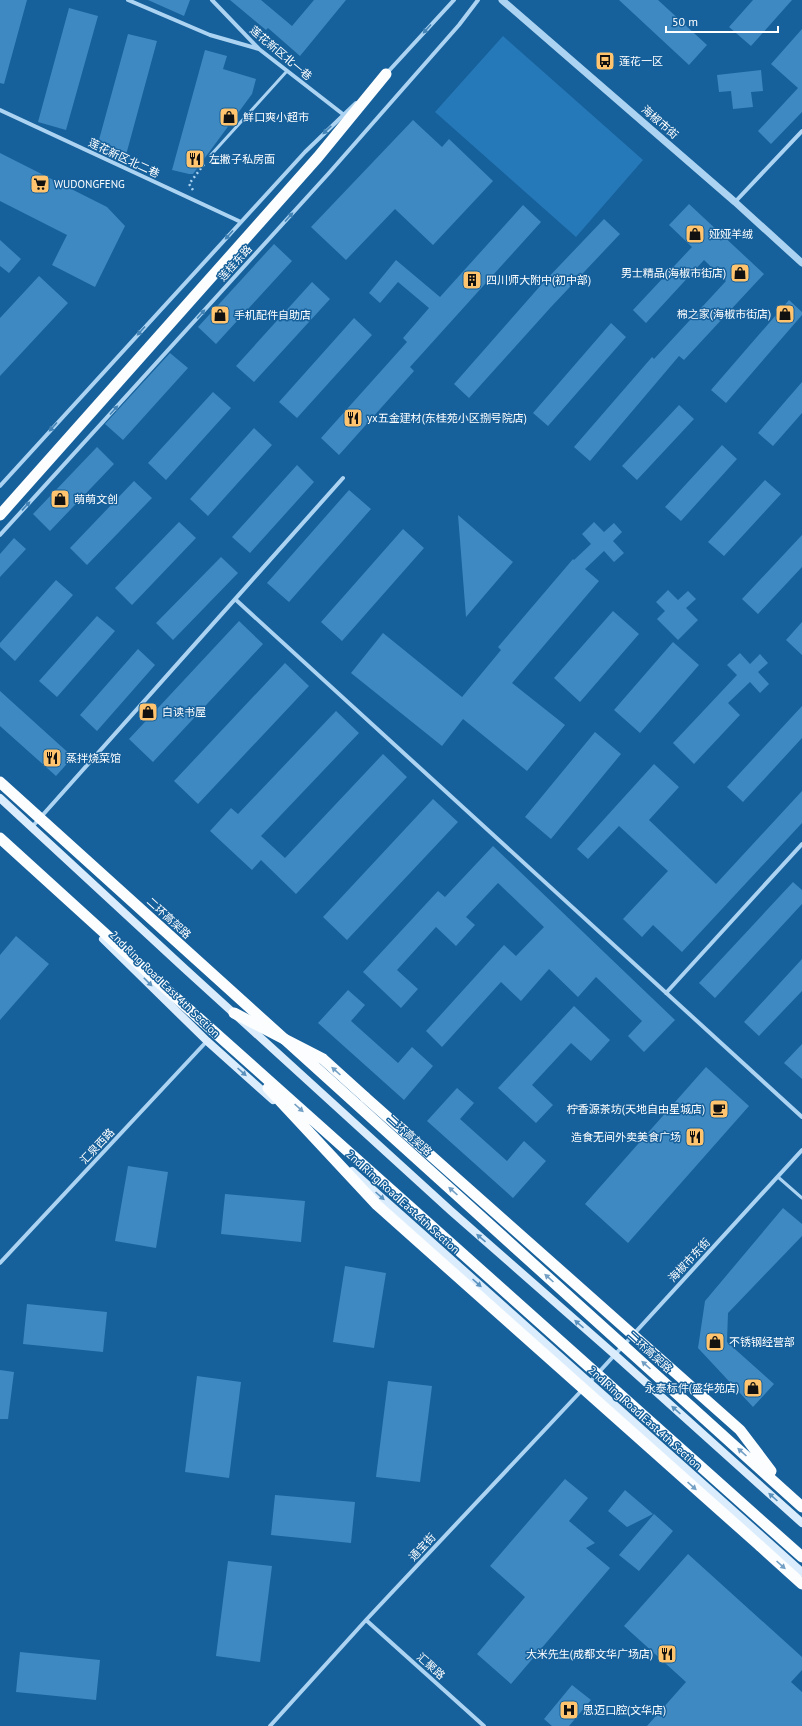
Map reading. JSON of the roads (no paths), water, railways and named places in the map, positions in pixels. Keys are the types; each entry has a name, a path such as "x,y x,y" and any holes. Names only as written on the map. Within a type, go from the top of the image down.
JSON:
{"highway":[{"path":"0,515 318,157 386,74"},
{"name":"二环高架路","path":"0,782 802,1507"},
{"path":"0,837 218,1035 802,1557"},
{"path":"234,1013 323,1059 740,1430 787,1493"},
{"path":"218,1035 377,1205 802,1584"}],"main road":[{"name":"2nd Ring Road East 4th Section","path":"0,798 450,1211 614,1354 802,1523"},
{"name":"2nd Ring Road East 4th Section","path":"0,837 207,1041 802,1572"}],"street":[{"path":"128,0 210,34 259,49"},
{"name":"莲花新区北一巷","path":"212,0 259,49 344,115"},
{"path":"0,486 305,152 386,74 454,0"},
{"name":"莲桂东路","path":"0,535 329,173 459,25 478,0"},
{"name":"海椒市街","path":"502,0 735,202 802,263"},
{"name":"莲花新区北二巷","path":"0,110 241,222"},
{"path":"735,202 802,131"},
{"path":"32,828 342,478"},
{"path":"235,599 802,1117"},
{"path":"666,993 802,844"},
{"name":"汇泉西路","path":"0,1263 207,1041"},
{"name":"海椒市东街","path":"589,1382 802,1150"},
{"name":"通宝街","path":"270,1726 366,1620 589,1382"},
{"name":"汇聚路","path":"366,1620 484,1726"}],"lane":[{"path":"210,156 287,71"},
{"path":"778,1177 802,1198"}],"place":[{"name":"莲花一区","path":"605,61"},
{"name":"鲜口爽小超市","path":"229,117"},
{"name":"左撇子私房面","path":"195,159"},
{"name":"WUDONGFENG","path":"40,184"},
{"name":"娅娅羊绒","path":"695,234"},
{"name":"男士精品(海椒市街店)","path":"740,273"},
{"name":"四川师大附中(初中部)","path":"472,280"},
{"name":"棉之家(海椒市街店)","path":"785,314"},
{"name":"手机配件自助店","path":"220,315"},
{"name":"yx五金建材(东桂苑小区捌号院店)","path":"353,418"},
{"name":"萌萌文创","path":"60,499"},
{"name":"白读书屋","path":"148,712"},
{"name":"蒸拌烧菜馆","path":"52,758"},
{"name":"柠香源茶坊(天地自由星城店)","path":"719,1109"},
{"name":"造食无间外卖美食广场","path":"695,1137"},
{"name":"不锈钢经营部","path":"715,1342"},
{"name":"永泰标件(盛华苑店)","path":"753,1388"},
{"name":"大米先生(成都文华广场店)","path":"667,1654"},
{"name":"思迈口腔(文华店)","path":"569,1710"}]}
